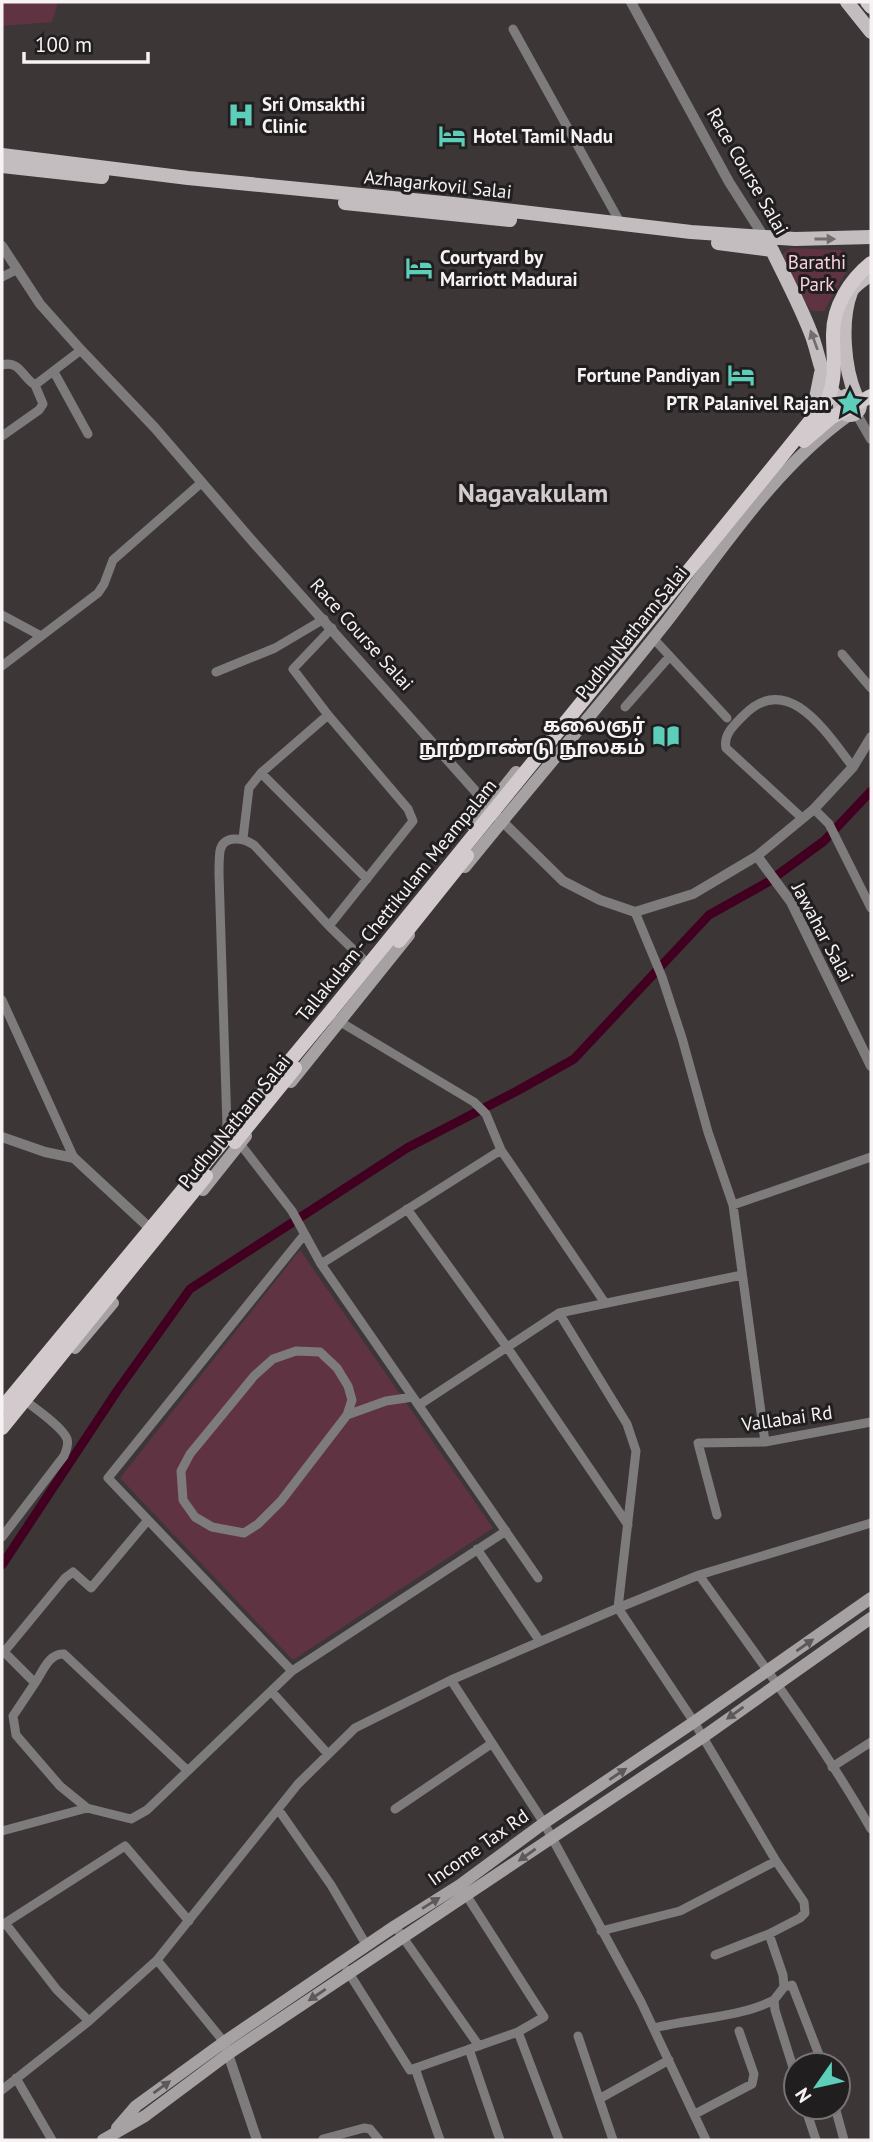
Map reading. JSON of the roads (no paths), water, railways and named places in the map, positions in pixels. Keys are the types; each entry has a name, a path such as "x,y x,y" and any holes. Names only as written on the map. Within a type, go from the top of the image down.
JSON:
{"highway":[{"path":"867,2 871,7"},
{"name":"Tallakulam - Chettikulam Meampalam","path":"2,1408 327,1016 828,399 835,380 833,330 837,312 852,283 871,263"},
{"name":"Tallakulam - Chettikulam Meampalam","path":"2,1428 426,909 794,452 832,417 871,396"}],"main road":[{"path":"847,2 871,32"},
{"name":"Azhagarkovil Salai","path":"2,155 348,199 768,243"},
{"name":"Azhagarkovil Salai","path":"2,166 621,224 768,243"},
{"path":"768,243 784,238 871,237"},
{"name":"Race Course Salai","path":"768,243 810,328 832,393 853,406"},
{"path":"853,406 844,334 852,290 871,274"},
{"path":"813,413 820,386 821,367"},
{"name":"Pudhu Natham Salai","path":"2,1400 325,1010 488,805 784,444 821,407 853,406"},
{"name":"Pudhu Natham Salai","path":"2,1437 799,455 853,406"},
{"name":"Income Tax Rd","path":"108,2137 136,2106 346,1968 404,1939 544,1823 871,1598"},
{"name":"Income Tax Rd","path":"346,1968 367,1946 395,1926 551,1838 703,1737 871,1618"}],"street":[{"name":"Race Course Salai","path":"631,2 729,182 768,243"},
{"path":"513,29 621,224"},
{"name":"Race Course Salai","path":"2,246 40,303 155,428 502,821 563,881 600,901 635,912"},
{"path":"2,277 16,270"},
{"path":"35,385 81,350"},
{"path":"2,365 13,363 17,366 35,385 43,404 39,410 2,436"},
{"path":"54,372 88,435"},
{"name":"Race Course Salai","path":"853,406 871,439"},
{"path":"2,666 98,593 113,560 201,483"},
{"path":"2,615 41,636"},
{"path":"216,672 328,624"},
{"path":"328,624 293,669 412,815 411,826 329,926"},
{"path":"653,638 727,718"},
{"path":"842,654 871,688"},
{"path":"625,707 670,656"},
{"path":"802,818 726,748 727,735 745,714 756,705 775,699 787,700 810,715 853,766"},
{"path":"243,838 249,788 261,773 328,715"},
{"path":"765,1442 733,1205 658,965 635,912 693,894 757,856 814,809 853,766 871,737"},
{"path":"261,773 368,879"},
{"path":"814,809 830,824 871,908"},
{"path":"365,961 254,845 243,838 227,841 220,849 227,1127 292,1211 321,1264 538,1578"},
{"name":"Jawahar Salai","path":"757,856 791,902 871,1066"},
{"path":"2,1000 74,1158 163,1240"},
{"path":"325,1010 340,1022 474,1102 486,1114 500,1150 605,1303"},
{"path":"2,1137 45,1152 74,1158"},
{"path":"321,1264 500,1150"},
{"path":"733,1205 871,1157"},
{"path":"407,1209 507,1347 628,1525"},
{"path":"292,1671 108,1478 304,1235"},
{"path":"347,1415 352,1400 348,1387 337,1368 320,1352 296,1351 273,1359 254,1376 190,1454 181,1471 183,1500 195,1517 212,1527 244,1533 258,1524 281,1501 347,1415 386,1401 416,1401 507,1347 559,1312 742,1275"},
{"path":"559,1312 632,1436 636,1451 618,1608 694,1722 806,1908 800,1918 769,1934 715,1955"},
{"path":"2,1537 68,1447 68,1440 63,1432 10,1389"},
{"name":"Vallabai Rd","path":"717,1515 698,1443 765,1442 871,1422"},
{"path":"36,1683 3,1651 65,1578 73,1572 90,1588 148,1520"},
{"path":"2,2090 89,2021 157,1960 298,1784 355,1728 451,1680 618,1608 699,1576 871,1523"},
{"path":"188,1771 64,1654 52,1656 13,1716 16,1735 60,1786 87,1808 131,1819 147,1810 188,1771 292,1671 506,1531"},
{"path":"477,1549 539,1640"},
{"path":"699,1576 768,1671 871,1829"},
{"path":"451,1680 544,1823 654,2028 706,2140"},
{"path":"271,1691 327,1753"},
{"path":"832,1767 871,1742"},
{"path":"395,1809 491,1744"},
{"path":"2,1831 87,1808"},
{"path":"278,1809 331,1885 367,1946"},
{"path":"89,2021 57,1990 4,1924 125,1846 189,1921"},
{"path":"601,1931 680,1911 776,1861"},
{"path":"346,1968 410,2070 518,2032 544,2017 463,1890"},
{"path":"395,1926 474,2048 500,2140"},
{"path":"769,1934 783,1975 784,1987"},
{"path":"157,1960 226,2048 257,2140"},
{"path":"654,2028 758,2008 774,2000 784,1987 792,1984 818,2051"},
{"path":"774,2000 789,2051"},
{"path":"695,2114 752,2084 754,2074 739,2031"},
{"path":"518,2032 559,2140"},
{"path":"578,2036 613,2140"},
{"path":"599,2099 669,2060"},
{"path":"415,2068 440,2140"},
{"path":"16,2078 52,2140"},
{"path":"810,2121 816,2140"},
{"path":"839,2121 844,2140"},
{"path":"323,2139 364,2128 370,2129 379,2140"}],"waterway":[{"path":"2,1565 117,1391 190,1289 407,1148 574,1059 709,915 768,882 824,841 871,791"}],"place":[{"name":"Sri Omsakthi Clinic","path":"241,115"},
{"name":"Hotel Tamil Nadu","path":"452,136"},
{"name":"Courtyard by Marriott Madurai","path":"419,268"},
{"name":"Fortune Pandiyan","path":"741,375"},
{"name":"PTR Palanivel Rajan","path":"850,403"},
{"name":"கலைஞர் நூற்றாண்டு நூலகம்","path":"666,736"}],"district":[{"name":"Nagavakulam","path":"533,492"}],"park label":[{"name":"Barathi Park","path":"817,273"}]}
